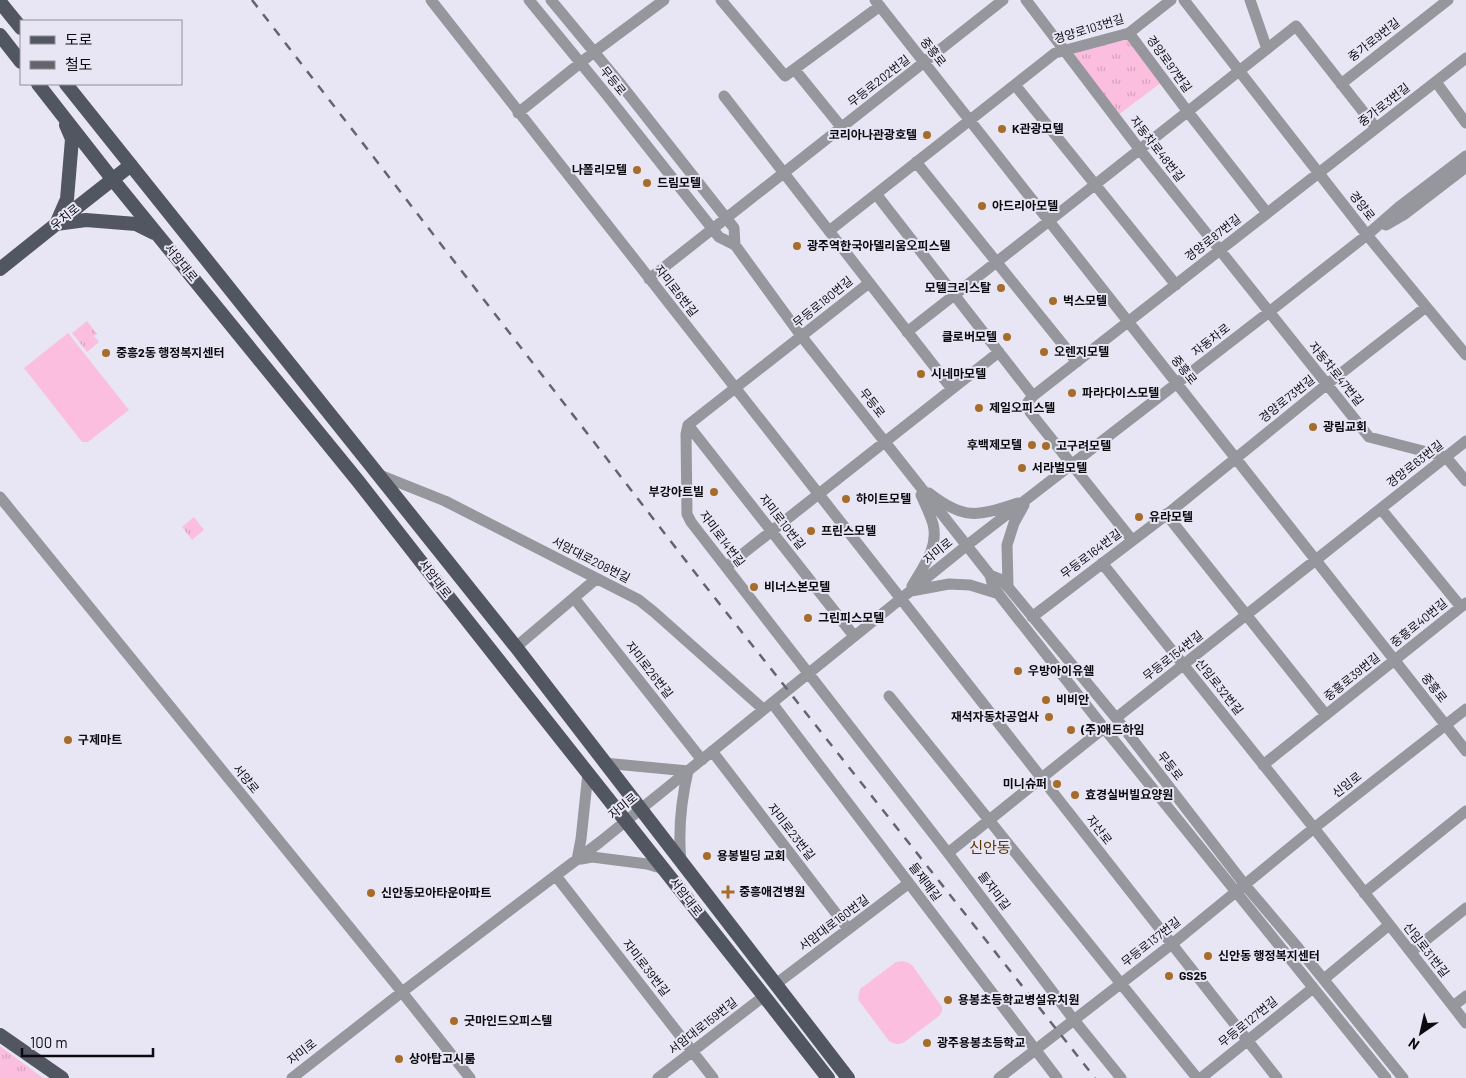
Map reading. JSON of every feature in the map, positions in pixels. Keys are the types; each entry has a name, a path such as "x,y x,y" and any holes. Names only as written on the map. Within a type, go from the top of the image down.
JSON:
{"main road":[{"path":"0,2 20,27"},
{"path":"0,35 20,61"},
{"name":"서암대로","path":"39,85 113,180 358,481 828,1078"},
{"name":"서암대로","path":"67,85 516,646 604,763 848,1078"},
{"path":"56,224 67,199 72,139 64,117"},
{"name":"우치로","path":"0,269 131,165"},
{"path":"56,224 86,220 136,224 159,236"},
{"path":"0,1035 62,1078"}],"street":[{"name":"자미로6번길","path":"430,0 818,494 904,595"},
{"name":"무등로","path":"529,0 719,238 735,245 802,336 990,575 993,587 1004,590 1032,617 1116,718 1313,988 1386,1078"},
{"name":"무등로","path":"551,0 734,228 735,245"},
{"path":"518,113 594,52 664,0"},
{"name":"중흥로","path":"721,0 785,76 878,3 1466,751"},
{"name":"무등로202번길","path":"649,279 1003,0"},
{"name":"자동차로48번길","path":"1026,0 1140,150 1269,312"},
{"name":"경양로103번길","path":"829,231 1055,53 1129,33 1171,0"},
{"name":"경양로","path":"1184,0 1367,235 1466,355"},
{"path":"1250,0 1268,49"},
{"name":"중가로9번길","path":"1341,84 1448,0"},
{"path":"1239,71 1296,26 1376,128"},
{"name":"경양로97번길","path":"1129,33 1226,162 1267,213"},
{"name":"중가로3번길","path":"1319,172 1466,58"},
{"path":"795,70 842,128"},
{"name":"경양로97번길","path":"907,332 1239,71"},
{"path":"1436,82 1466,123"},
{"path":"1015,84 1176,285"},
{"path":"724,96 869,283"},
{"name":"자동차로","path":"966,546 1269,312 1466,156"},
{"path":"916,162 1077,362"},
{"name":"자동차로","path":"1367,235 1405,214 1466,167"},
{"name":"경양로87번길","path":"1033,396 1319,172"},
{"path":"876,194 1033,396 1028,402 1030,412 1132,540"},
{"name":"무등로180번길","path":"735,388 869,283 952,389"},
{"name":"경양로73번길","path":"1236,458 1426,307"},
{"name":"자동차로47번길","path":"1269,312 1369,437 1446,457"},
{"path":"726,567 999,352"},
{"path":"688,425 735,388"},
{"name":"자미로10번길","path":"688,425 854,636"},
{"name":"자미로14번길","path":"688,425 686,434 686,514 808,674"},
{"name":"경양로63번길","path":"1316,560 1466,441"},
{"path":"1446,457 1466,481"},
{"name":"무등로164번길","path":"1032,617 1236,458"},
{"name":"서암대로208번길","path":"380,474 445,501 638,600 768,706"},
{"path":"916,483 940,501 956,510 970,514 986,513 1027,500"},
{"path":"904,595 929,558 934,538 933,524 916,483"},
{"name":"서양로","path":"0,498 470,1078"},
{"path":"904,595 948,584 1004,590 1007,545 1014,523 1027,500"},
{"name":"중흥로40번길","path":"1381,509 1463,605 1394,660"},
{"path":"1166,514 1246,616"},
{"name":"자미로","path":"292,1078 577,860 966,546"},
{"name":"무등로154번길","path":"1116,718 1316,560"},
{"name":"신임로32번길","path":"1102,563 1314,828"},
{"path":"516,646 596,579"},
{"name":"무등로","path":"1004,590 1104,728 1241,888 1324,980 1403,1078"},
{"name":"자산로","path":"904,595 1042,778 1277,1078"},
{"name":"자미로26번길","path":"574,598 702,760"},
{"name":"중흥로39번길","path":"1246,616 1326,715"},
{"name":"중흥로39번길","path":"1263,765 1394,660"},
{"name":"들자미길","path":"808,674 1120,1078"},
{"path":"889,696 1199,1078"},
{"name":"들재매길","path":"768,706 908,883 1057,1078"},
{"name":"신임로","path":"1241,888 1314,828 1466,709"},
{"path":"948,853 1104,728"},
{"name":"자미로23번길","path":"712,751 848,928"},
{"path":"604,763 688,771 683,794 679,840 681,862"},
{"path":"588,773 577,860 592,857 647,864 664,869"},
{"path":"1364,893 1466,811"},
{"name":"신임로31번길","path":"1314,828 1466,1023"},
{"name":"자미로39번길","path":"556,876 713,1078"},
{"name":"서암대로160번길","path":"776,984 908,883"},
{"name":"무등로137번길","path":"999,1078 1241,888"},
{"path":"1411,952 1466,908"},
{"path":"1324,980 1389,926"},
{"name":"무등로127번길","path":"1199,1078 1313,988"},
{"name":"서암대로159번길","path":"658,1078 764,996"},
{"path":"1453,1006 1466,996"}],"green space":[{"path":"1130,40 1162,82 1117,116 1074,56 1077,50"},
{"path":"87,321 97,334 94,336 99,342 87,352 72,333"},
{"path":"68,333 129,410 88,442 82,442 24,368"},
{"path":"194,517 204,530 192,540 182,527"},
{"path":"902,961 912,965 942,1007 942,1012 903,1043 897,1044 889,1041 858,998 860,989 896,962"},
{"path":"0,1046 43,1078 0,1078"}],"railway":[{"path":"252,0 703,583 1095,1078"}],"place":[{"name":"K관광모텔","path":"1002,129"},
{"name":"코리아나관광호텔","path":"927,135"},
{"name":"나폴리모텔","path":"637,170"},
{"name":"드림모텔","path":"647,183"},
{"name":"아드리아모텔","path":"982,206"},
{"name":"광주역한국아델리움오피스텔","path":"797,246"},
{"name":"모텔크리스탈","path":"1001,288"},
{"name":"벅스모텔","path":"1053,301"},
{"name":"클로버모텔","path":"1007,337"},
{"name":"오렌지모텔","path":"1044,352"},
{"name":"중흥2동 행정복지센터","path":"106,353"},
{"name":"시네마모텔","path":"921,374"},
{"name":"파라다이스모텔","path":"1072,393"},
{"name":"제일오피스텔","path":"979,408"},
{"name":"광림교회","path":"1313,427"},
{"name":"후백제모텔","path":"1032,445"},
{"name":"고구려모텔","path":"1046,446"},
{"name":"서라벌모텔","path":"1022,468"},
{"name":"부강아트빌","path":"714,492"},
{"name":"하이트모텔","path":"846,499"},
{"name":"유라모텔","path":"1139,517"},
{"name":"프린스모텔","path":"811,531"},
{"name":"비너스본모텔","path":"754,587"},
{"name":"그린피스모텔","path":"808,618"},
{"name":"우방아이유쉘","path":"1018,671"},
{"name":"비비안","path":"1046,700"},
{"name":"재석자동차공업사","path":"1049,717"},
{"name":"(주)애드하임","path":"1071,730"},
{"name":"구제마트","path":"68,740"},
{"name":"미니슈퍼","path":"1057,784"},
{"name":"효경실버빌요양원","path":"1075,795"},
{"name":"용봉빌딩 교회","path":"707,856"},
{"name":"중흥애견병원","path":"728,892"},
{"name":"신안동모아타운아파트","path":"371,893"},
{"name":"신안동 행정복지센터","path":"1208,956"},
{"name":"GS25","path":"1169,976"},
{"name":"용봉초등학교병설유치원","path":"948,1000"},
{"name":"굿마인드오피스텔","path":"454,1021"},
{"name":"광주용봉초등학교","path":"927,1043"},
{"name":"상아탑고시룸","path":"399,1059"}],"district":[{"name":"신안동","path":"990,848"}]}
